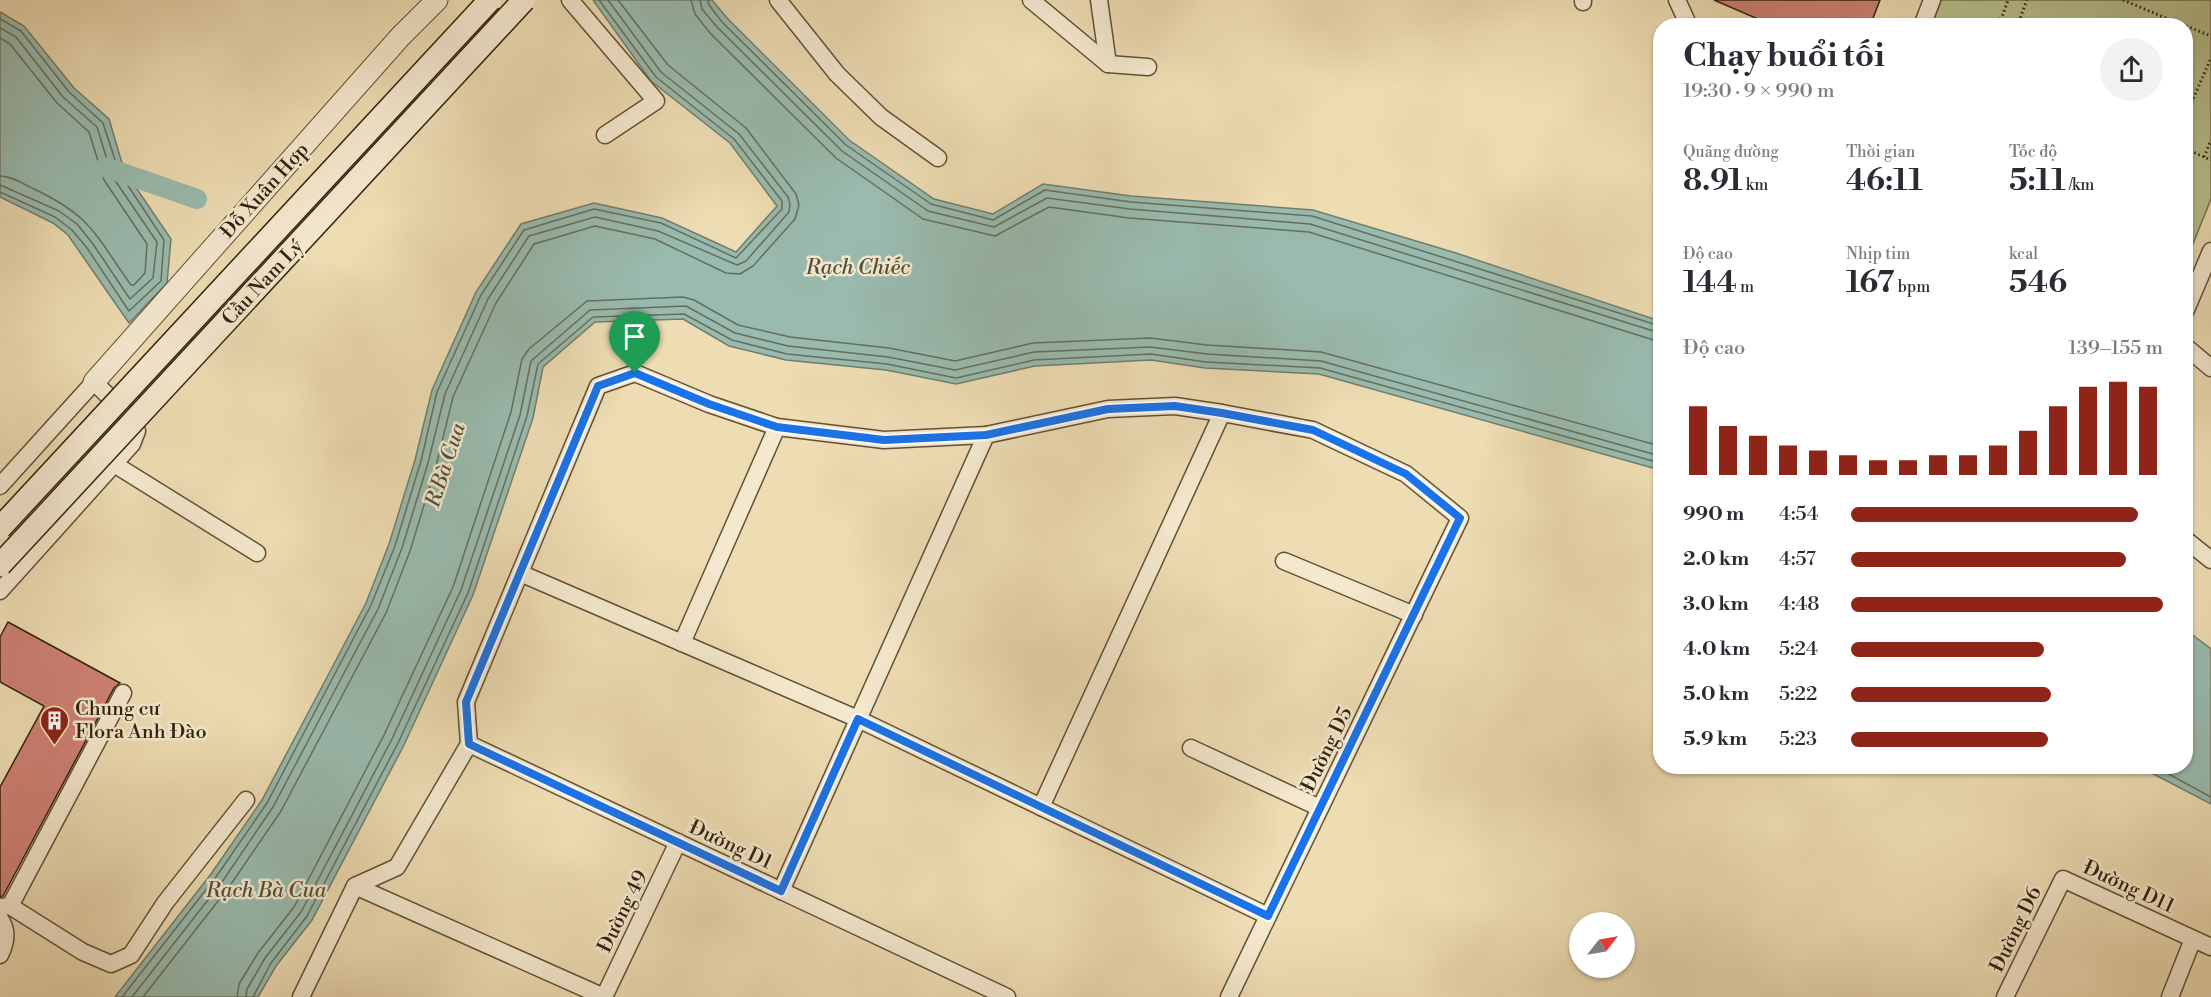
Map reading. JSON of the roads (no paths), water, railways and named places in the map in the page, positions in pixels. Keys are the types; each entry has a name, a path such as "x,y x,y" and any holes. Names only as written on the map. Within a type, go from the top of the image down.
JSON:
{"main road":[{"name":"Cầu Nam Lý","path":"0,528 490,0"},
{"name":"Cầu Nam Lý","path":"0,565 524,0"}],"street":[{"name":"Đỗ Xuân Hợp","path":"0,486 392,46 437,0"},
{"path":"570,0 656,101 605,135"},
{"path":"778,0 837,74 881,117 938,158"},
{"path":"1031,0 1108,64 1148,67"},
{"path":"1100,0 1108,64"},
{"path":"1677,0 1685,18"},
{"path":"1925,18 1932,0"},
{"path":"2193,293 2211,251"},
{"path":"2193,353 2211,368"},
{"path":"301,997 355,886 398,867 469,744 466,702 598,386 635,373 709,404 777,427 884,440 986,435 1108,409 1175,406 1222,413 1041,807"},
{"path":"0,591 132,444 137,430 133,420 94,382"},
{"name":"Đường D5","path":"1222,413 1313,430 1406,474 1460,518 1229,997"},
{"path":"682,643 777,427"},
{"path":"781,891 986,435"},
{"path":"114,464 257,554"},
{"path":"2193,546 2211,560"},
{"path":"1284,561 1414,615"},
{"path":"520,573 858,719 1268,916"},
{"path":"0,955 6,944 3,914 123,693"},
{"name":"Đường D1","path":"469,744 1007,997"},
{"path":"1191,748 1320,808"},
{"path":"3,914 111,964 131,955 165,903 246,800"},
{"name":"Đường 49","path":"604,997 678,842"},
{"name":"Đường D11","path":"2063,879 2211,947"},
{"name":"Đường D6","path":"2005,997 2063,879"},
{"path":"355,886 604,997"},
{"path":"2170,997 2193,939"}],"water":[{"name":"Rạch Chiếc","path":"593,0 712,0 727,18 849,140 934,199 993,214 1043,184 1131,196 1313,210 1456,253 1653,319 1653,468 1319,374 1205,368 1151,360 1035,366 956,384 886,370 786,360 729,346 683,319 595,322 543,367 533,418 473,595 404,745 312,920 276,966 258,997 115,997 211,874 262,800 366,603 389,544 415,460 432,390 476,292 521,224 594,203 662,218 736,252 777,206 730,143 651,81"},
{"path":"0,12 24,26 74,88 109,119 124,170 171,239 167,283 129,323 68,235 53,223 0,197"},
{"path":"2193,635 2211,649 2211,804 2153,774 2193,774"}],"waterway":[{"path":"105,167 197,199"}],"place":[{"name":"Chung cư Flora Anh Đào","path":"54,746"}],"water label":[{"name":"R.Bà Cua","path":"445,465"},
{"name":"Rạch Bà Cua","path":"266,890"}]}
